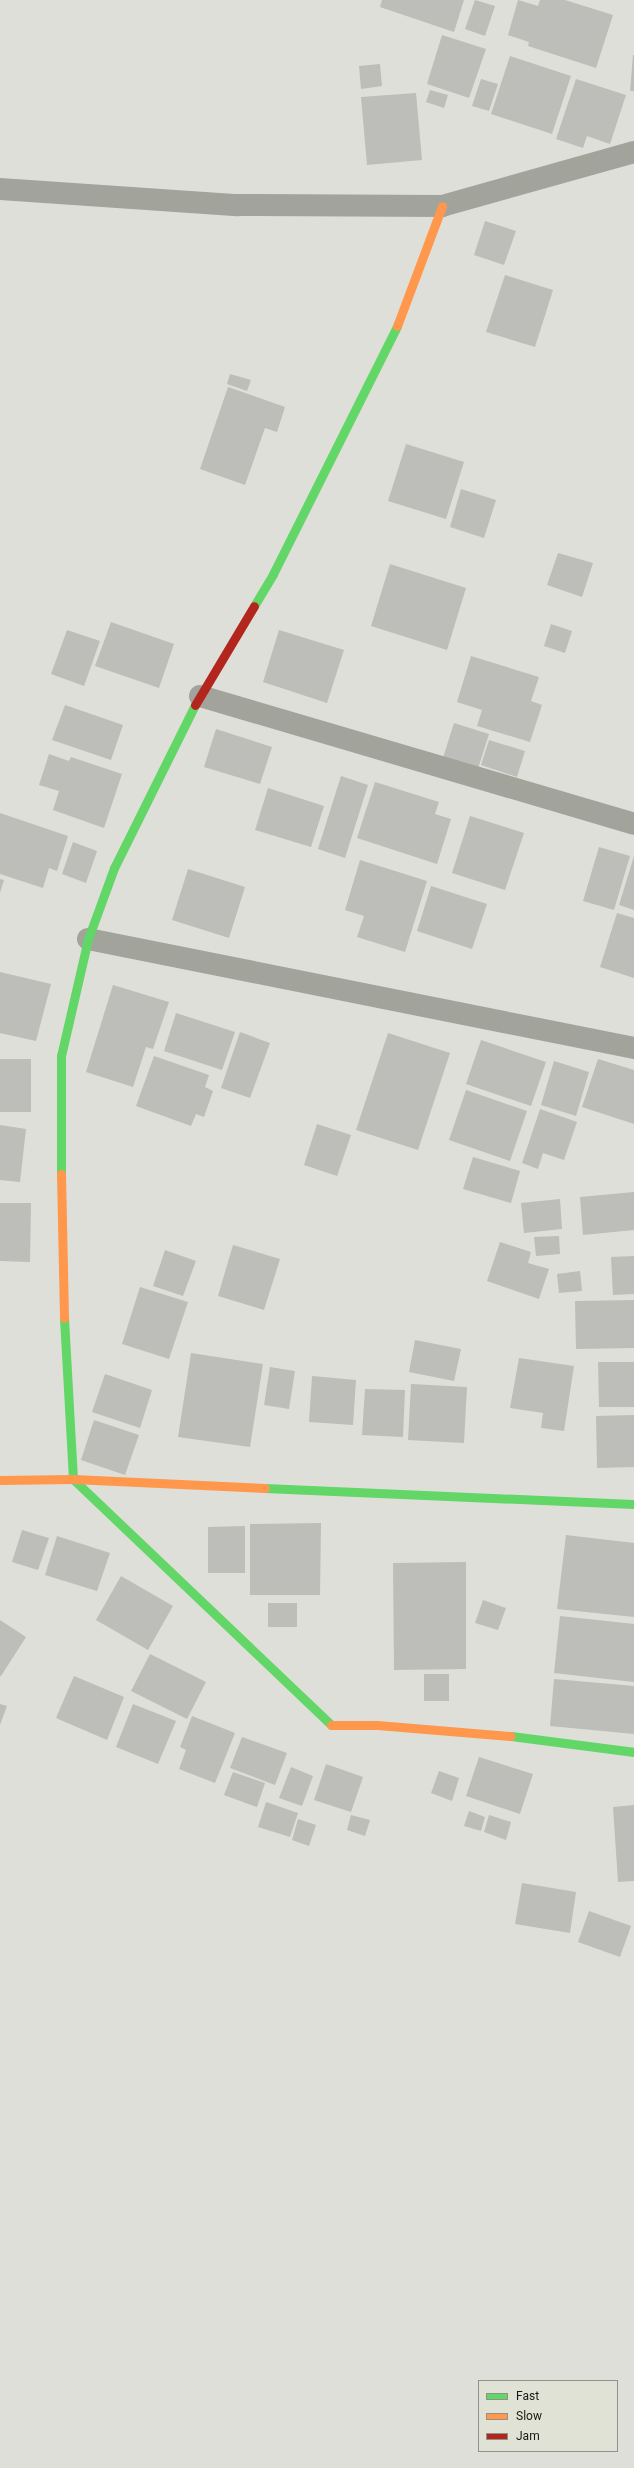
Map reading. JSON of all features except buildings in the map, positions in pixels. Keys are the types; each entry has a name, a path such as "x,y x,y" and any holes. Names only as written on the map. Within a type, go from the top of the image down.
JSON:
{"street":[{"path":"0,189 237,205 442,206 634,152"},
{"path":"442,206 396,328 273,574 200,696 114,868 88,939 60,1056 61,1269 72,1479 328,1725 377,1725 499,1734 634,1752"},
{"path":"200,696 634,824"},
{"path":"88,939 634,1048"},
{"path":"0,1480 72,1479 634,1504"}],"traffic: fast":[{"path":"254,606 273,574 397,326"},
{"path":"61,1174 61,1056 88,939 114,868 195,705"},
{"path":"64,1318 73,1479 331,1725"},
{"path":"265,1488 634,1504"},
{"path":"511,1736 634,1752"}],"traffic: slow":[{"path":"397,326 442,206"},
{"path":"61,1174 64,1318"},
{"path":"0,1480 73,1479 265,1488"},
{"path":"331,1725 377,1725 511,1736"}],"traffic: jam":[{"path":"195,705 254,606"}]}
